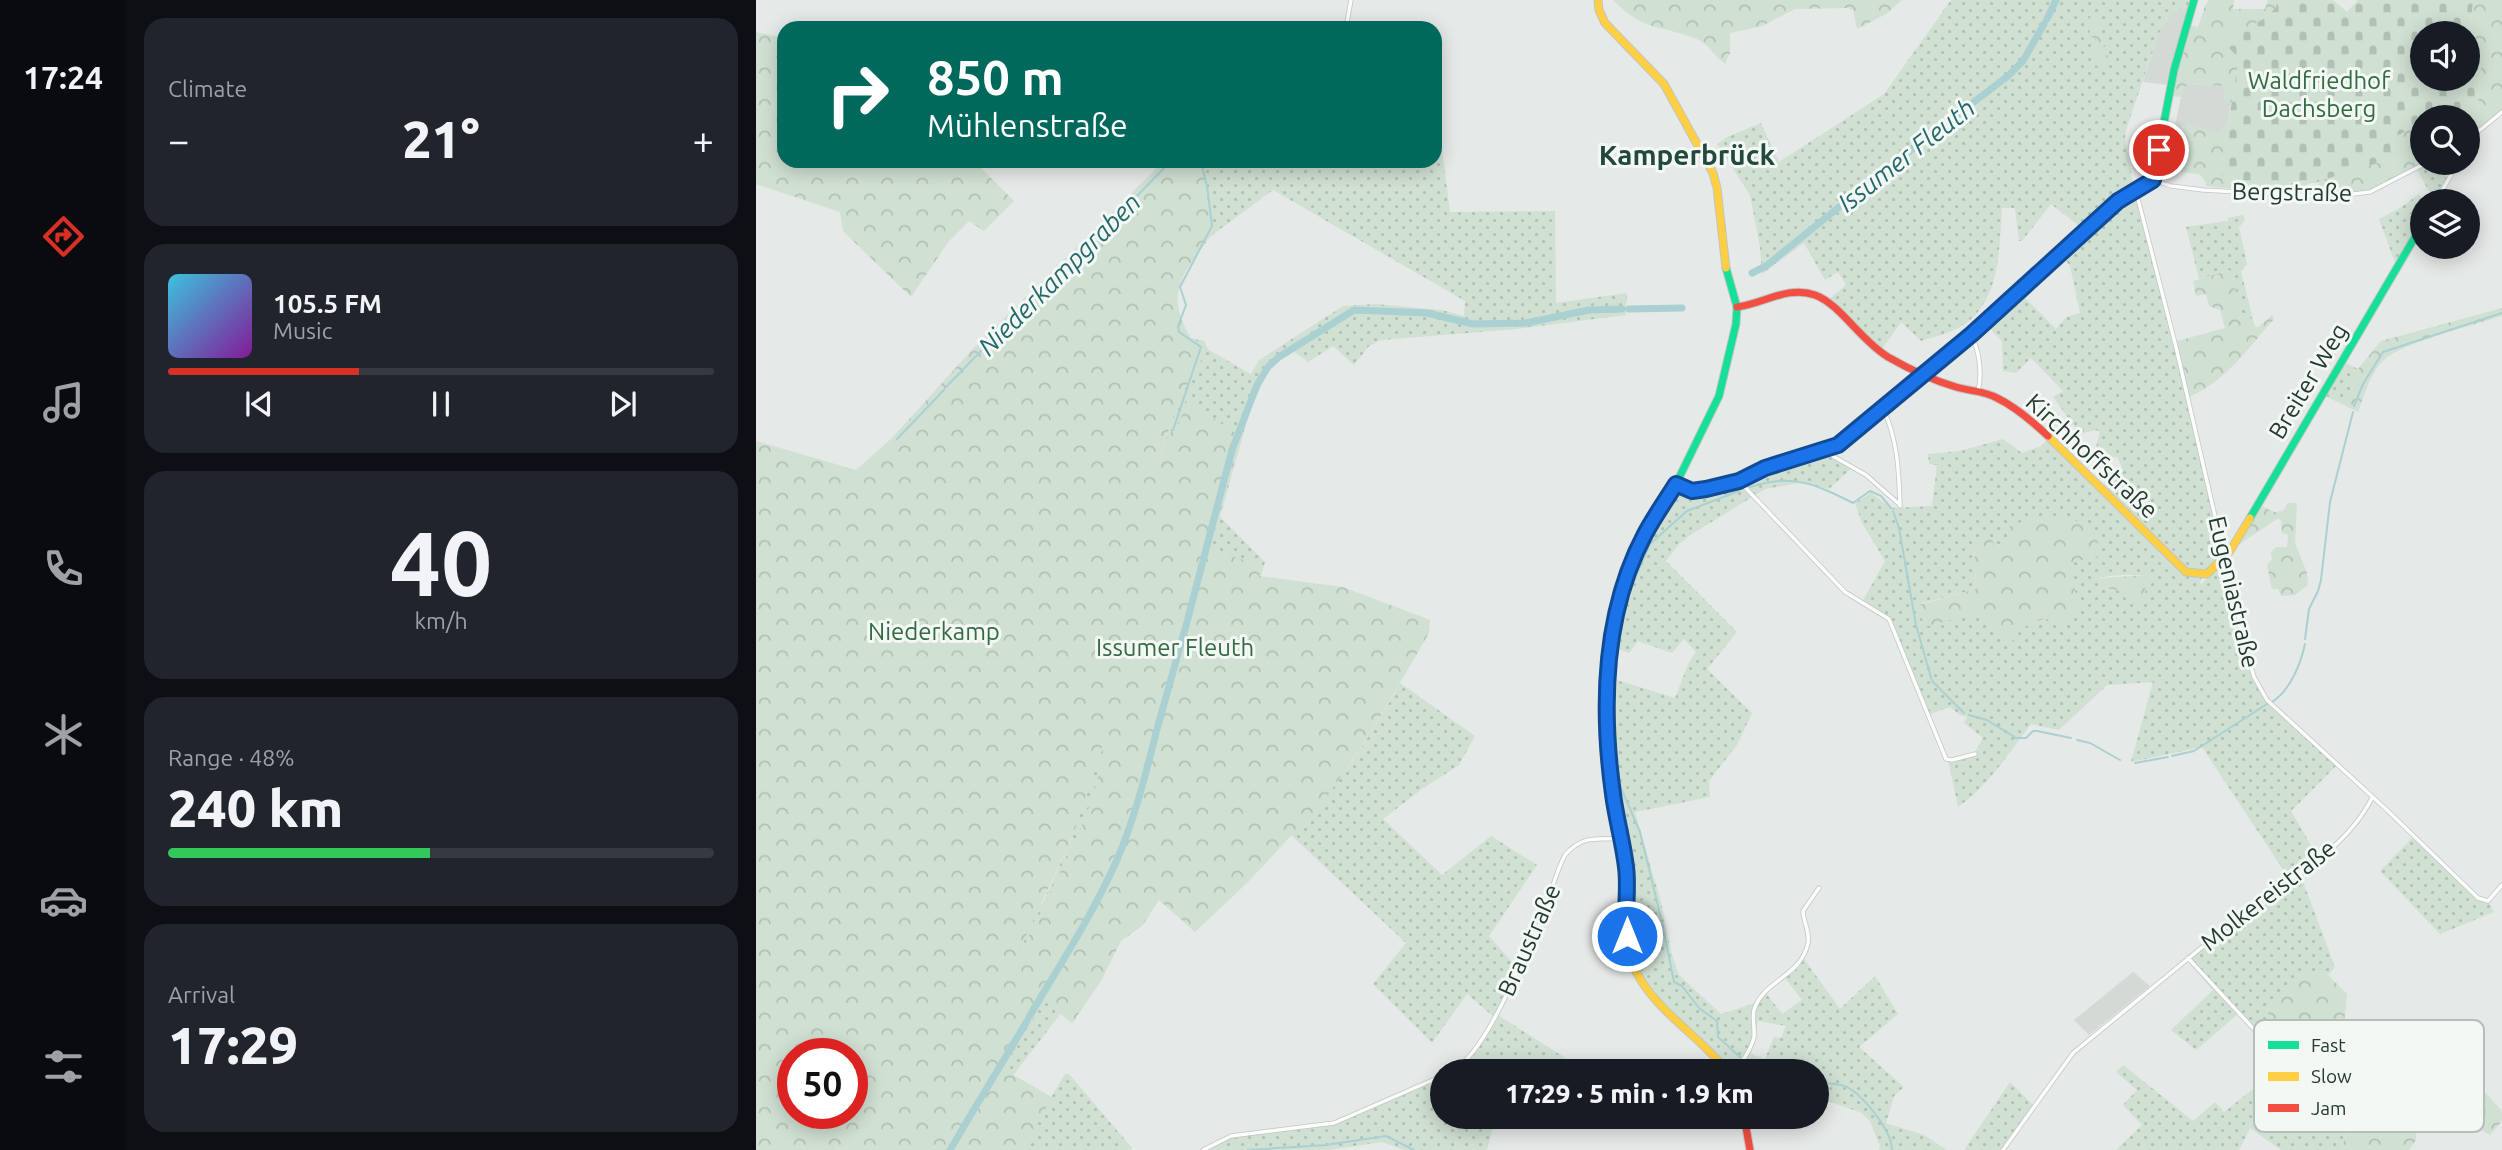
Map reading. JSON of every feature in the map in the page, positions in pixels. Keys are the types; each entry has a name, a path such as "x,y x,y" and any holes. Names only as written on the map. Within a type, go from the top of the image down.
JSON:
{"street":[{"path":"1347,21 1351,0"},
{"path":"1598,0 1605,23 1664,84 1713,173 1726,268 1737,307 1736,324 1719,396 1676,484 1644,536 1620,601 1609,657 1606,710 1620,839 1628,881 1625,925 1629,950 1637,974 1652,996 1717,1059"},
{"path":"1676,484 1692,491 1739,481 1765,468 1838,445 1970,336 2118,201 2153,180 2174,70 2194,0"},
{"path":"2480,130 2502,112"},
{"name":"Bergstraße","path":"2153,180 2171,186 2203,190 2329,197 2375,190 2410,171"},
{"name":"Eugeniastraße","path":"2136,191 2254,677 2262,693 2478,898 2488,901 2502,885"},
{"name":"Breiter Weg","path":"2226,557 2410,245"},
{"name":"Kirchhoffstraße","path":"1737,307 1749,306 1793,292 1815,295 1832,305 1869,345 1924,375 2000,399 2016,409 2050,437 2186,572 2207,573 2226,557"},
{"path":"1970,336 1974,340 1979,366 1978,392"},
{"path":"1824,450 1866,475 1899,505 1898,467 1888,418 1883,410"},
{"path":"1739,481 1845,593 1889,619 1946,759 1975,754"},
{"name":"Molkereistraße","path":"2003,1150 2073,1053 2267,894 2298,876 2319,859 2352,827 2372,798"},
{"name":"Braustraße","path":"1466,1059 1479,1042 1517,976 1529,944 1540,925 1565,855 1573,845 1583,840 1620,839"},
{"path":"1744,1059 1754,1038 1754,1010 1758,1002 1802,960 1808,936 1803,911 1819,888"},
{"name":"Molkereistraße","path":"2188,958 2254,1028"},
{"path":"1203,1150 1231,1136 1334,1123 1430,1081"},
{"path":"1746,1129 1750,1150"}],"shaded area":[{"path":"2192,4 2169,85 2143,82 2159,33 2171,14"},
{"path":"2186,84 2225,86 2231,101 2227,125 2217,133 2183,126 2177,147 2162,144 2164,131 2174,130"},
{"path":"2133,972 2150,986 2089,1035 2074,1020"}],"green space":[{"path":"1613,0 1902,0 1886,14 1857,29 1853,10 1848,8 1795,9 1762,26 1730,33 1730,53 1725,64 1701,41 1644,23"},
{"path":"1951,0 2193,0 2192,4 2171,14 2159,33 2126,130 2125,139 2134,189 2116,199 2083,229 2051,204 2022,241 2019,241 2015,208 2002,208 1995,275 1983,306 1958,328 1921,341 1901,322 1880,352 1827,301 1846,285 1838,272 1825,280 1804,243 1762,274 1750,195 1717,144 1761,123 1779,162 1884,94"},
{"path":"2209,0 2234,0 2233,9 2265,9 2268,0 2277,0 2276,7 2267,17 2224,41 2239,59 2221,168 2223,182 2273,185 2326,179 2407,154 2397,136 2410,129 2410,170 2375,189 2317,196 2319,182 2308,184 2307,188 2265,192 2206,186 2199,174 2159,170 2160,161 2169,163 2172,159 2183,126 2187,124 2217,133 2227,125 2231,102 2224,100 2224,86 2187,84 2181,97 2171,96 2190,25 2198,27"},
{"name":"Waldfriedhof Dachsberg","path":"2277,0 2333,0 2347,12 2358,0 2473,0 2471,21 2410,21 2410,91 2479,91 2478,105 2410,105 2410,129 2397,136 2407,154 2326,179 2273,185 2223,182 2221,168 2239,59 2223,41 2267,17 2276,7"},
{"path":"2473,0 2502,0 2502,110 2480,128 2480,105 2478,105 2481,65 2480,21 2471,21"},
{"path":"2098,16 2101,21 2098,28 2107,43 2102,48 2108,56 2106,63 2097,67 2094,51 2099,48 2096,39 2089,36 2087,23 2090,17"},
{"path":"756,32 777,36 777,168 981,168 1014,201 984,231 969,221 949,241 911,297 843,231 840,212 756,184"},
{"path":"1442,149 1450,212 1555,211 1556,303 1627,293 1626,315 1517,329 1381,340 1369,346 1354,365 1333,346 1308,362 1292,350 1269,369 1251,407 1220,517 1265,562 1261,576 1252,575 1063,959 1102,979 1073,1022 1061,1013 1011,1078 1046,1106 1065,1074 1069,1074 1132,1148 862,1150 1043,902 1072,838 1103,740 1111,657 1128,601 1140,527 1154,475 1179,399 1207,349 1251,374 1259,360 1343,306 1376,304 1442,310 1464,316 1465,301 1273,190 1211,236 1204,168 1442,168"},
{"name":"Niederkamp","path":"1157,168 1204,168 1211,236 1185,272 1178,295 1183,322 1191,338 1204,341 1208,349 1179,399 1157,465 1172,430 1176,432 1187,400 1241,437 1210,549 1262,566 1259,576 1343,587 1430,620 1429,633 1370,734 1326,798 1248,882 1195,932 1159,900 1142,926 1121,941 1102,979 1072,1023 1044,1001 1003,1069 1052,1097 1024,1150 756,1150 756,441 856,470 892,438 970,352","holes":["1104,740 1098,778 1080,831 1015,959 1072,838"]},
{"path":"2420,175 2445,175 2447,178 2440,189 2428,189"},
{"path":"2136,194 2226,557 2207,574 2186,572 2101,489 2122,467 2117,457 2101,458 2096,447 2100,432 2096,430 2080,434 2053,397 2063,391 2031,358 2016,373 2003,371 2002,341 1984,323 2018,291 2056,329 2066,317 2080,313 2070,266 2061,255 2117,204"},
{"path":"2410,201 2410,241 2396,265 2379,219"},
{"path":"2243,215 2245,220 2239,227 2247,264 2241,271 2253,320 2241,312 2230,270 2199,279 2186,227 2228,221 2228,218"},
{"path":"2230,270 2241,312 2253,320 2255,327 2259,327 2272,315 2274,319 2225,373 2189,397 2177,341 2225,328 2220,310 2209,306 2206,294 2196,296 2193,281"},
{"path":"2502,308 2502,316 2423,340 2394,353 2375,370 2358,412 2346,406 2358,369 2381,341"},
{"path":"2343,362 2358,369 2346,406 2323,395"},
{"path":"2003,439 2022,453 2041,446 2048,439 2182,572 2189,576 2203,575 2202,584 2225,563 2254,677 2262,693 2336,766 2291,811 2319,859 2305,871 2302,879 2335,967 2328,975 2304,973 2267,1012 2273,1020 2254,1020 2254,1030 2238,1014 2196,1050 2171,1030 2213,990 2189,963 2194,953 2267,894 2290,880 2202,747 2131,762 2153,682 2107,685 2059,730 2031,724 1988,779 1958,807 1948,760 1974,754 1983,738 1964,723 1967,717 1950,707 1930,714 1889,619 1861,604 1885,561 1862,523 1855,503 1871,493 1891,508 1932,506 1937,465 1929,464 1928,454 1960,451","holes":["2007,528 2057,626 2046,618 2023,627 2010,644 1981,612 1919,604 1976,589 1974,544 2009,549","2147,575 2145,593 2126,597 2121,591 2099,587 2100,577"]},
{"path":"1824,450 1854,466 1829,489 1799,483 1765,489 1692,534 1679,544 1666,561 1737,632 1707,669 1752,713 1737,745 1709,781 1710,797 1635,812 1661,902 1671,952 1679,975 1721,1014 1758,1002 1766,993 1782,1014 1802,1000 1785,978 1799,967 1804,959 1840,1009 1875,976 1898,1014 1859,1047 1904,1087 1894,1096 1886,1123 1924,1135 1947,1150 1879,1150 1880,1146 1870,1121 1862,1113 1829,1101 1829,1059 1765,1059 1715,1059 1652,996 1637,974 1625,925 1626,879 1608,745 1607,677 1675,698 1689,662 1696,652 1684,639 1672,653 1638,641 1629,653 1611,646 1644,535 1676,484 1692,491 1739,481 1765,468","holes":["1758,1021 1786,1026 1781,1038 1774,1037 1765,1059 1751,1054"]},
{"path":"2288,503 2297,503 2295,543 2307,573 2308,585 2295,595 2281,596 2278,589 2272,589 2267,565 2272,559 2271,552 2276,547 2287,547 2288,535 2282,533 2281,519 2238,545 2236,543 2259,505 2274,512 2283,511"},
{"path":"2032,517 2072,518 2096,536 2100,556 2070,563 2079,612 2057,626 2046,618 2023,627 2010,644 1981,612 1924,627 1919,605 1976,589 1974,544 1991,537 1995,547 2009,549 2007,528"},
{"path":"2147,575 2149,582 2146,583 2145,593 2140,600 2128,602 2121,591 2099,587 2100,578"},
{"path":"1400,683 1475,736 1459,765 1383,819 1442,875 1491,836 1537,865 1489,936 1519,970 1496,1014 1567,1059 1468,1059 1494,1017 1467,994 1432,1043 1373,984 1406,943 1291,835 1322,800 1376,724"},
{"path":"2414,836 2478,898 2488,901 2494,912 2440,934 2380,871"},
{"path":"2304,973 2328,975 2347,994 2344,1020 2273,1020 2267,1012"},
{"path":"2123,1065 2193,1121 2215,1102 2224,1112 2254,1088 2254,1131 2250,1128 2239,1150 2116,1150 2142,1125 2123,1105 2137,1090 2116,1072"},
{"path":"1430,1081 1430,1129 1493,1129 1487,1150 1404,1150 1382,1142 1328,1150 1203,1150 1221,1139 1327,1124"},
{"path":"2010,1082 2034,1106 2003,1150 1964,1150"},
{"path":"2484,1092 2502,1111 2502,1121 2490,1135 2484,1132"},
{"path":"2256,1132 2347,1132 2341,1150 2281,1150"},
{"path":"2347,1132 2416,1132 2416,1140 2409,1150 2341,1150"}],"waterway":[{"name":"Issumer Fleuth","path":"2047,19 2056,0"},
{"name":"Issumer Fleuth","path":"1752,273 1766,266 2008,76 2023,61 2044,24"},
{"name":"Niederkampgraben","path":"946,387 1164,168"},
{"path":"1173,430 1201,347 1179,332 1178,326 1186,305 1180,287 1212,226 1202,168"},
{"name":"Issumer Fleuth","path":"1629,309 1682,308"},
{"name":"Issumer Fleuth","path":"1188,618 1232,450 1257,385 1268,367 1279,357 1354,310 1427,313 1473,324 1526,323 1589,310 1622,309"},
{"path":"2354,406 2363,384 2383,352 2502,313"},
{"name":"Niederkampgraben","path":"897,439 944,390"},
{"path":"2305,639 2309,609 2321,580 2330,502 2353,412"},
{"path":"1750,487 1791,481 1815,486 1853,503 1870,491 1881,496 1891,508"},
{"path":"1619,634 1627,596 1650,544 1687,511 1739,491"},
{"path":"1893,511 1899,528 1916,625 1932,681 1964,713"},
{"name":"Issumer Fleuth","path":"1157,729 1187,622"},
{"path":"2272,702 2294,676 2305,644"},
{"path":"1614,677 1613,744 1621,788 1640,832 1661,918"},
{"path":"2172,756 2194,751 2267,704"},
{"path":"1969,715 1987,720 2016,738 2026,738 2033,731 2071,738"},
{"name":"Issumer Fleuth","path":"1029,1017 1086,921 1116,862 1134,815 1156,733"},
{"path":"2077,740 2090,743 2120,760"},
{"path":"2135,763 2168,757"},
{"path":"1662,922 1674,982 1682,986 1699,1008 1717,1021 1718,1037 1740,1057"},
{"name":"Issumer Fleuth","path":"981,1098 1027,1021"},
{"path":"1829,1084 1849,1088 1870,1107 1888,1134 1892,1150"},
{"name":"Issumer Fleuth","path":"950,1150 979,1101"},
{"path":"1248,1150 1326,1145 1386,1136 1414,1150"}],"traffic: fast":[{"path":"2081,235 2118,201 2153,180 2174,70 2194,0"},
{"path":"2250,518 2410,245"},
{"path":"1619,825 1613,791 1606,710 1609,657 1615,623 1644,535 1676,484 1719,396 1736,324 1737,307 1726,268"}],"traffic: slow":[{"path":"1598,0 1605,23 1664,84 1713,173 1726,268"},
{"path":"1676,484 1692,491 1705,490 1739,481 1765,468 1838,445 1972,334 2081,235"},
{"path":"2048,436 2186,572 2207,574 2230,551 2250,518"},
{"path":"1619,825 1628,876 1628,946 1635,970 1661,1006 1717,1059"}],"traffic: jam":[{"path":"1737,307 1795,292 1815,295 1833,306 1888,357 1938,381 1992,396 2018,410 2048,436"},
{"path":"1746,1129 1750,1150"}],"district":[{"name":"Kamperbrück","path":"1687,154"}],"route":[{"path":"1627,936 1625,925 1628,881 1617,821 1608,745 1606,710 1609,657 1620,601 1635,558 1644,536 1676,484 1692,491 1706,489 1739,481 1765,468 1838,445 1972,334 2118,201 2153,180 2159,150"}]}
